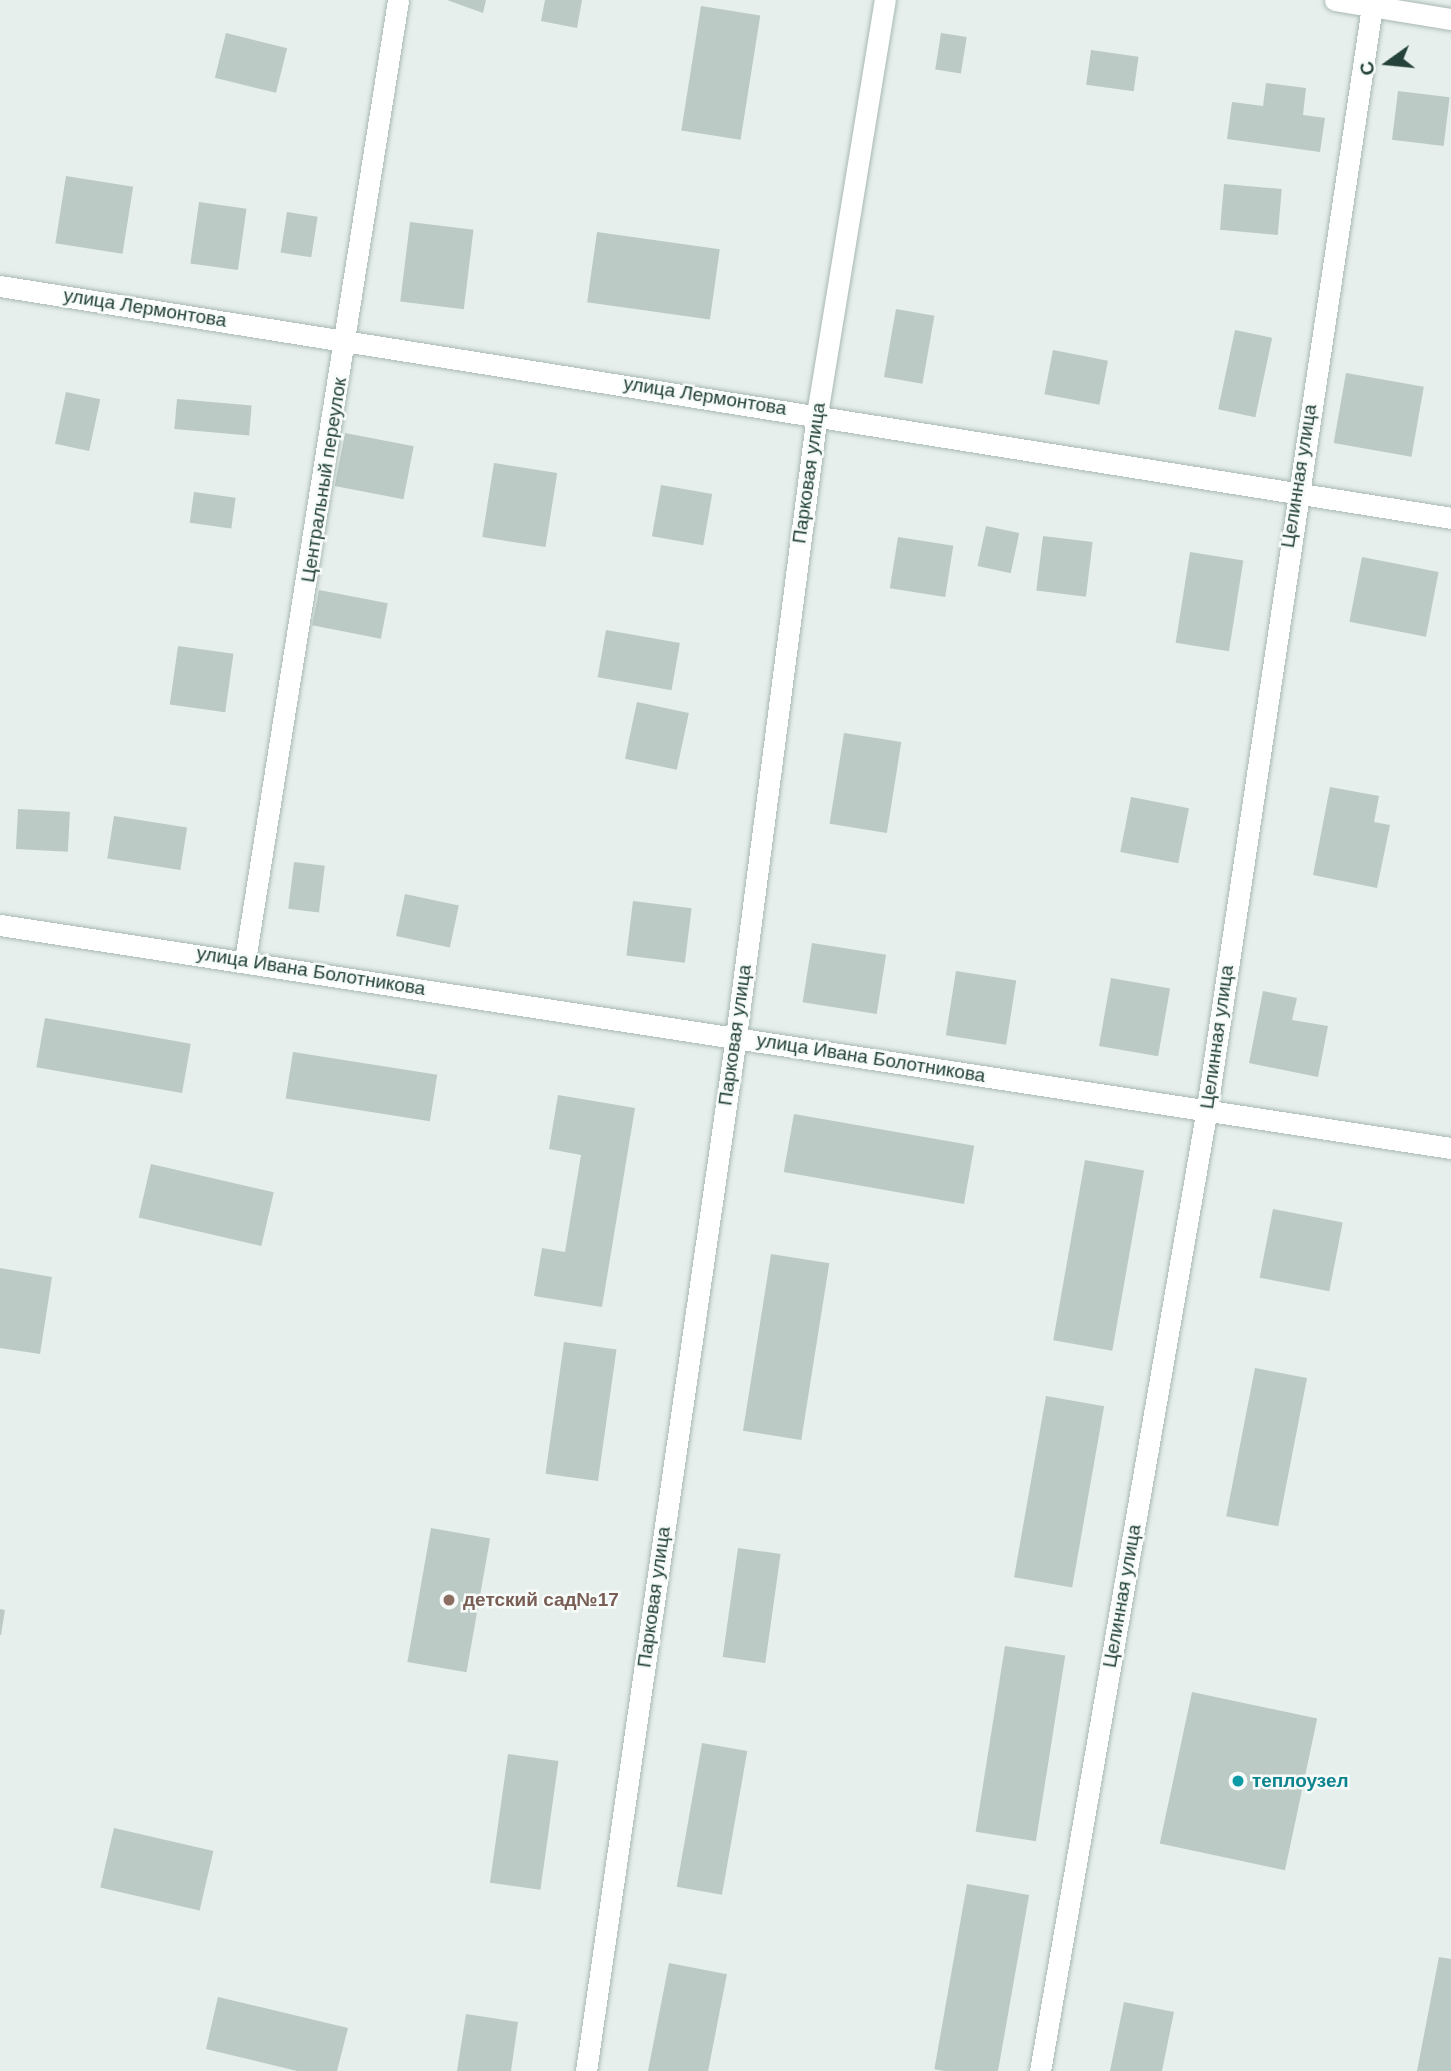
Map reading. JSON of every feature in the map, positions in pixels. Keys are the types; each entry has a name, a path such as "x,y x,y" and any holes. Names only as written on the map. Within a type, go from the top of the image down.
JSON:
{"street":[{"name":"Центральный переулок","path":"245,960 347,339 398,0"},
{"name":"Парковая улица","path":"586,2071 736,1037 817,414 885,0"},
{"path":"1335,0 1373,3 1451,19"},
{"name":"Целинная улица","path":"1040,2071 1207,1108 1296,494 1373,3"},
{"name":"улица Лермонтова","path":"0,286 817,414 1451,518"},
{"name":"улица Ивана Болотникова","path":"0,925 245,960 1207,1108 1451,1149"}],"building":[{"path":"447,0 486,0 483,13"},
{"path":"545,0 582,0 577,28 541,21"},
{"path":"701,6 760,15 741,140 681,130"},
{"path":"226,33 287,48 276,93 215,78"},
{"path":"941,33 967,37 961,74 935,70"},
{"path":"1091,50 1139,57 1134,91 1086,85"},
{"path":"1266,83 1306,88 1303,115 1325,118 1320,152 1227,139 1232,102 1263,106"},
{"path":"1398,91 1450,97 1444,146 1392,140"},
{"path":"66,176 133,187 123,254 55,243"},
{"path":"1224,184 1282,189 1278,235 1220,230"},
{"path":"199,202 247,209 238,270 190,263"},
{"path":"287,212 318,217 311,257 281,252"},
{"path":"410,222 474,230 464,309 400,301"},
{"path":"597,232 720,249 710,320 587,302"},
{"path":"896,309 934,316 922,384 884,377"},
{"path":"1235,330 1272,338 1255,417 1218,409"},
{"path":"1053,350 1108,361 1099,405 1044,394"},
{"path":"1346,373 1424,387 1411,457 1334,443"},
{"path":"66,392 100,399 89,451 55,444"},
{"path":"177,399 252,406 249,435 174,429"},
{"path":"345,433 414,446 403,499 335,486"},
{"path":"494,463 557,473 545,547 482,537"},
{"path":"661,485 712,494 703,545 652,536"},
{"path":"194,492 236,498 231,529 190,523"},
{"path":"986,526 1019,533 1011,573 977,566"},
{"path":"1043,536 1093,542 1086,597 1036,591"},
{"path":"898,537 953,546 945,597 890,588"},
{"path":"1190,552 1243,560 1229,651 1176,643"},
{"path":"1362,557 1439,572 1426,637 1349,622"},
{"path":"319,590 388,603 381,639 312,625"},
{"path":"606,630 680,643 672,690 598,677"},
{"path":"178,646 233,654 225,712 170,704"},
{"path":"637,702 689,713 677,770 625,759"},
{"path":"844,733 901,742 887,833 830,824"},
{"path":"1330,787 1379,796 1374,822 1390,825 1377,888 1313,875"},
{"path":"1131,797 1189,808 1178,863 1120,852"},
{"path":"18,809 70,812 68,852 16,849"},
{"path":"114,816 187,828 180,870 107,858"},
{"path":"294,862 325,866 319,912 288,909"},
{"path":"405,894 459,905 450,947 396,936"},
{"path":"633,901 692,908 685,963 626,956"},
{"path":"812,943 886,955 877,1014 803,1002"},
{"path":"956,971 1016,981 1006,1045 946,1035"},
{"path":"1111,978 1170,988 1158,1056 1099,1046"},
{"path":"1263,991 1297,998 1292,1020 1328,1026 1318,1077 1249,1063"},
{"path":"45,1018 191,1044 182,1093 36,1067"},
{"path":"293,1052 437,1075 430,1121 286,1098"},
{"path":"558,1095 635,1108 602,1307 534,1296 542,1248 565,1252 581,1155 549,1149"},
{"path":"794,1114 974,1146 964,1204 784,1172"},
{"path":"1085,1160 1144,1170 1112,1351 1053,1340"},
{"path":"151,1164 274,1192 261,1246 139,1218"},
{"path":"1273,1209 1343,1223 1329,1291 1260,1278"},
{"path":"771,1254 829,1263 801,1440 743,1431"},
{"path":"0,1268 52,1277 40,1354 0,1348"},
{"path":"564,1342 616,1349 598,1481 545,1474"},
{"path":"1255,1368 1307,1378 1278,1526 1226,1516"},
{"path":"1046,1396 1104,1406 1072,1587 1014,1577"},
{"name":"детский сад№17","path":"431,1528 490,1538 466,1672 407,1662"},
{"path":"738,1548 781,1554 765,1663 723,1657"},
{"path":"0,1609 5,1610 1,1635 0,1635"},
{"path":"1005,1646 1065,1656 1036,1841 976,1832"},
{"name":"теплоузел","path":"1192,1692 1317,1719 1285,1870 1160,1844"},
{"path":"702,1743 747,1751 722,1895 677,1887"},
{"path":"508,1754 559,1761 540,1890 490,1883"},
{"path":"114,1828 213,1851 200,1910 100,1887"},
{"path":"967,1884 1029,1895 998,2071 934,2069"},
{"path":"1439,1957 1451,1959 1451,2071 1417,2071"},
{"path":"669,1963 727,1974 708,2071 648,2071"},
{"path":"218,1997 348,2028 337,2071 297,2071 206,2049"},
{"path":"1124,2002 1174,2012 1162,2071 1110,2071"},
{"path":"466,2014 518,2022 511,2071 457,2071"}],"place":[{"name":"детский сад№17","path":"449,1600"},
{"name":"теплоузел","path":"1238,1781"}]}
